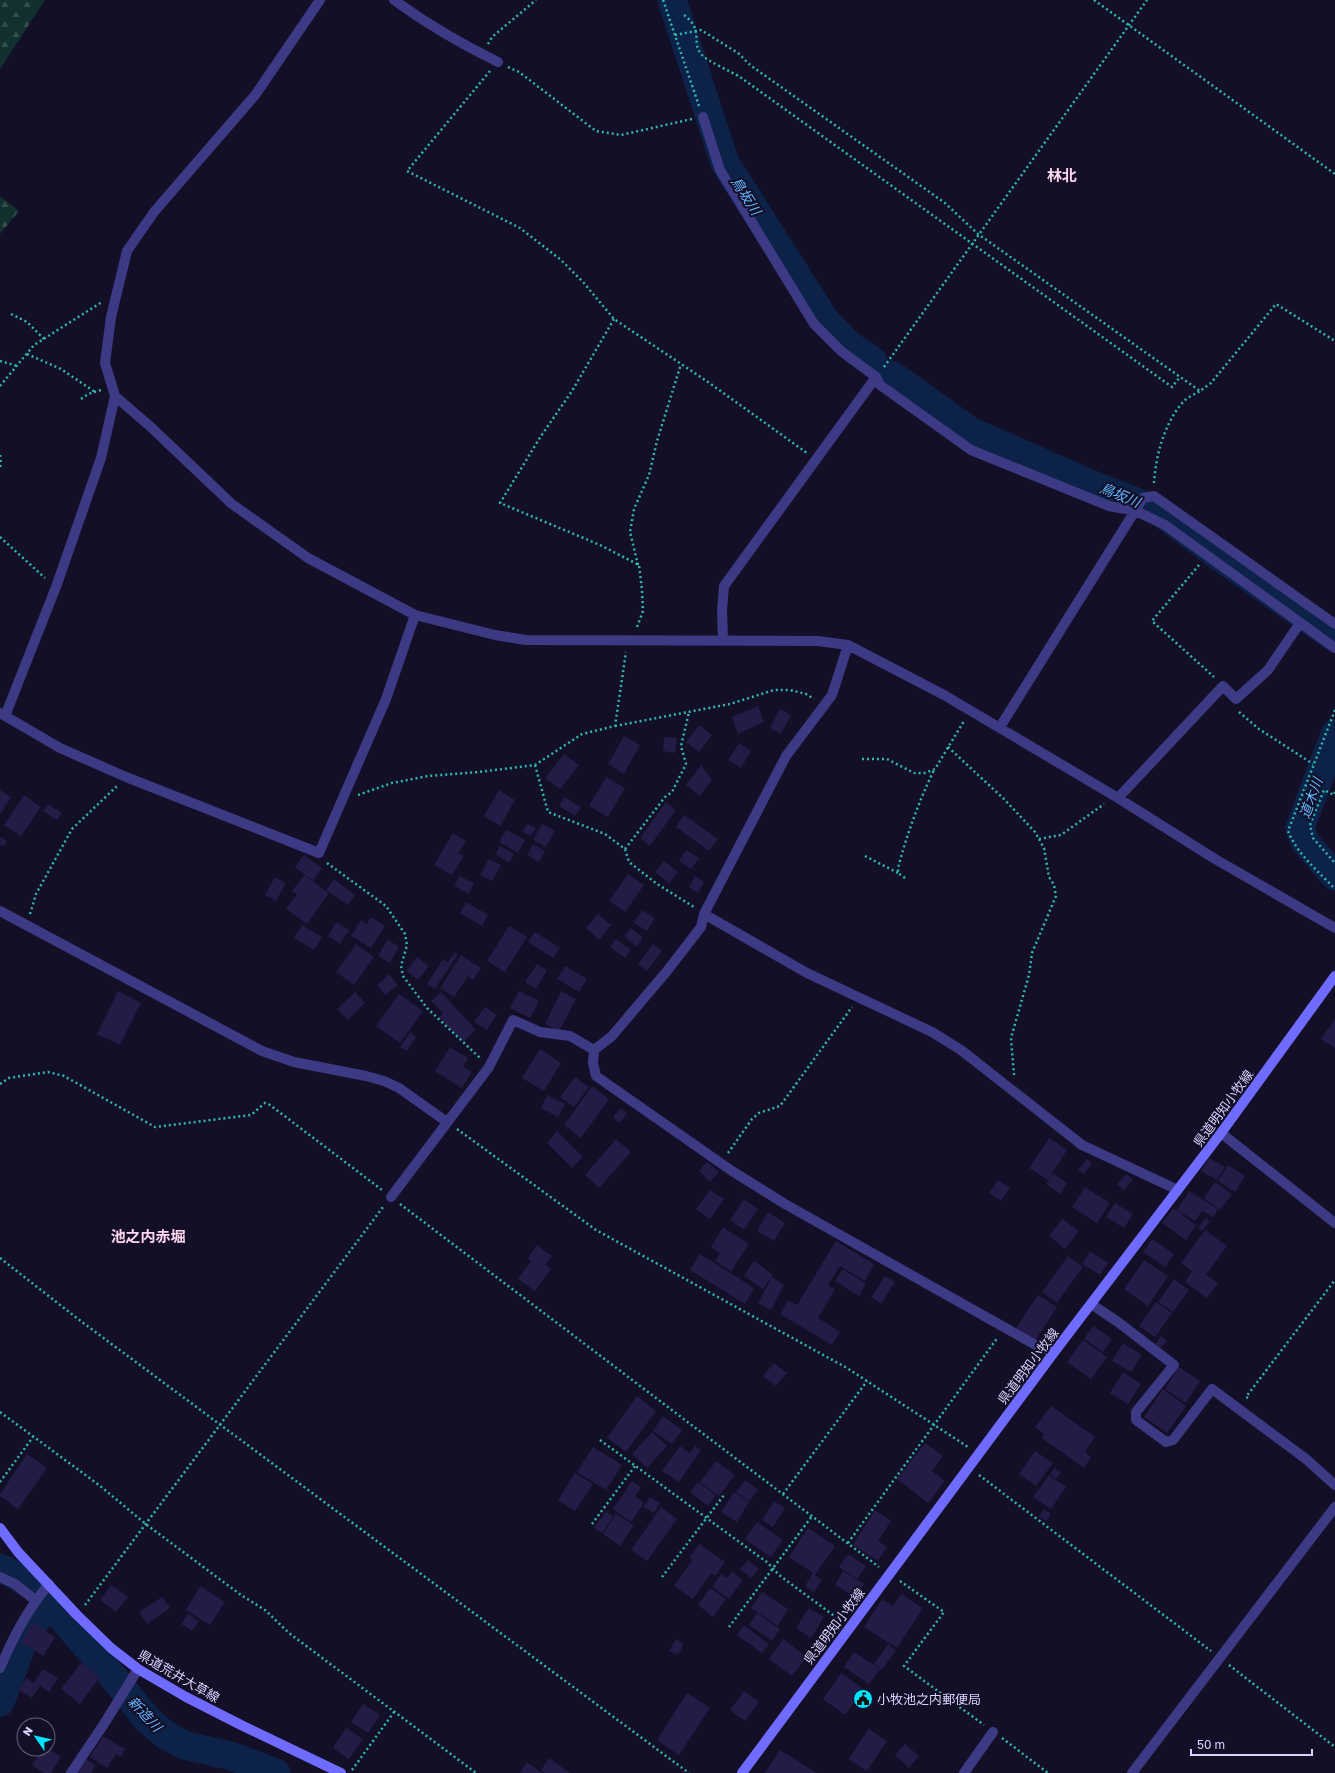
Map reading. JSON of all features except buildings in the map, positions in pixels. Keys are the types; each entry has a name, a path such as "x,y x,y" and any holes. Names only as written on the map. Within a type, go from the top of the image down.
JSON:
{"main road":[{"name":"県道明知小牧線","path":"742,1773 1055,1351 1221,1133 1335,976"},
{"name":"県道荒井大草線","path":"0,1528 18,1552 77,1615 111,1648 138,1669 186,1697 341,1773"}],"street":[{"path":"320,0 256,94 154,212 127,251 111,316 105,363 114,392 101,458 56,587 2,715 60,748 126,777 319,853 386,699 415,615"},
{"path":"394,0 417,17 481,54 498,62"},
{"path":"703,117 720,170 814,324 841,351 876,377 880,385 971,450 1109,506 1136,509 1165,525 1335,648"},
{"path":"723,640 722,610 724,586 876,377"},
{"path":"114,392 232,504 308,558 415,615 495,636 526,640 686,642 723,640 818,641 848,645 904,673 971,710 1116,797 1215,859 1335,928"},
{"path":"1000,727 1143,498 1154,496 1335,624"},
{"path":"1116,797 1223,686 1236,699 1268,670 1300,623"},
{"path":"848,645 832,695 786,756 704,914 701,927 667,971 612,1036 594,1050 592,1063 596,1076 721,1163 785,1204 1041,1348 1055,1351"},
{"path":"0,911 262,1051 294,1062 366,1076 400,1088 447,1122"},
{"path":"704,914 807,973 943,1039 961,1050 1082,1145 1178,1190"},
{"path":"391,1197 489,1067 513,1020 540,1032 570,1036 594,1050"},
{"path":"1221,1133 1335,1223"},
{"path":"1091,1304 1118,1322 1174,1365 1136,1412 1136,1420 1166,1442 1173,1440 1212,1389 1306,1459 1335,1485"},
{"path":"1132,1773 1335,1507"},
{"path":"0,1577 15,1584 35,1600"},
{"path":"0,1668 16,1632 35,1600 49,1584"},
{"path":"71,1773 104,1724 138,1669"},
{"path":"964,1773 993,1732"}],"path":[{"path":"481,54 492,37 536,0"},
{"path":"663,0 703,117 621,135 596,132 519,72 498,62 407,172 520,228 561,260 583,282 614,319 681,364 815,460"},
{"path":"1094,0 1335,174"},
{"path":"876,377 1147,0"},
{"path":"684,15 693,22 697,31 697,44 702,55 740,77 1172,387 1180,377"},
{"path":"675,35 701,30 738,53 750,65 945,203 978,234 1200,391"},
{"path":"0,386 34,345 116,294"},
{"path":"1154,496 1156,468 1162,440 1173,417 1184,401 1211,383 1276,304 1335,341"},
{"path":"11,314 27,322 44,339"},
{"path":"614,319 572,391 541,436 500,503 600,545 639,565"},
{"path":"27,354 61,369 95,392"},
{"path":"0,361 17,366"},
{"path":"615,726 625,655 643,611 639,565 630,532 634,509 649,475 657,441 681,364"},
{"path":"82,400 88,394 95,392 114,392"},
{"path":"0,455 0,467"},
{"path":"0,537 56,587"},
{"path":"1207,556 1152,621 1223,686"},
{"path":"341,804 362,792 392,783 421,777 536,765 582,734 615,726 730,704 774,690 790,690 806,694 824,706"},
{"path":"1236,699 1235,706 1245,718 1259,729 1313,764"},
{"path":"898,873 906,838 924,791 935,769 971,710"},
{"path":"1335,710 1288,831 1291,840 1335,889"},
{"path":"625,849 665,796 672,792 680,777 686,764 681,746 689,712"},
{"path":"948,747 1004,799 1035,832 1044,848 1049,878 1054,885 1056,896 1032,953 1028,976 1011,1038 1017,1094"},
{"path":"862,759 887,759 914,773 925,773 935,769"},
{"path":"536,765 548,812 605,834 625,849 629,862 657,884 704,914"},
{"path":"26,924 36,894 72,829 126,777"},
{"path":"1335,792 1334,796 1324,790 1310,825 1313,838 1335,863"},
{"path":"1039,839 1061,835 1116,797"},
{"path":"319,853 323,860 386,906 405,934 407,945 401,966 403,976 427,1008 489,1067"},
{"path":"865,856 905,878"},
{"path":"721,1163 752,1119 760,1113 780,1106 859,997"},
{"path":"0,1084 9,1078 48,1072 64,1076 155,1127 251,1115 265,1103 270,1105 889,1574 944,1612 904,1666 1048,1773"},
{"path":"447,1122 596,1230 840,1365 978,1454"},
{"path":"77,1615 147,1525 391,1197"},
{"path":"0,1258 82,1322 689,1773"},
{"path":"1252,1401 1246,1397 1335,1280"},
{"path":"848,1543 1005,1328"},
{"path":"783,1494 867,1381"},
{"path":"0,1412 99,1486 147,1525 241,1595 265,1610 289,1632 476,1773"},
{"path":"0,1482 33,1437"},
{"path":"600,1440 768,1564 849,1627"},
{"path":"592,1524 635,1466"},
{"path":"969,1468 1335,1747"},
{"path":"662,1577 724,1495"},
{"path":"729,1627 774,1569 812,1516"},
{"path":"351,1773 364,1752 394,1712"}],"green space":[{"path":"0,0 45,0 0,69"},
{"path":"0,196 19,211 0,234"}],"waterway":[{"name":"鳥坂川","path":"672,0 725,163 825,320 849,345 873,361"},
{"name":"鳥坂川","path":"892,375 970,431 1088,483 1159,511 1217,555 1335,638"},
{"name":"道木川","path":"1335,734 1300,828 1306,843 1335,876"},
{"name":"新造川","path":"0,1568 29,1584"},
{"name":"新造川","path":"49,1603 115,1679 146,1718 164,1734 184,1745 231,1756 276,1773"},
{"path":"0,1702 24,1639 34,1622 50,1604"}],"place":[{"name":"小牧池之内郵便局","path":"863,1699"}],"district":[{"name":"林北","path":"1062,176"},
{"name":"池之内赤堀","path":"148,1237"}]}
